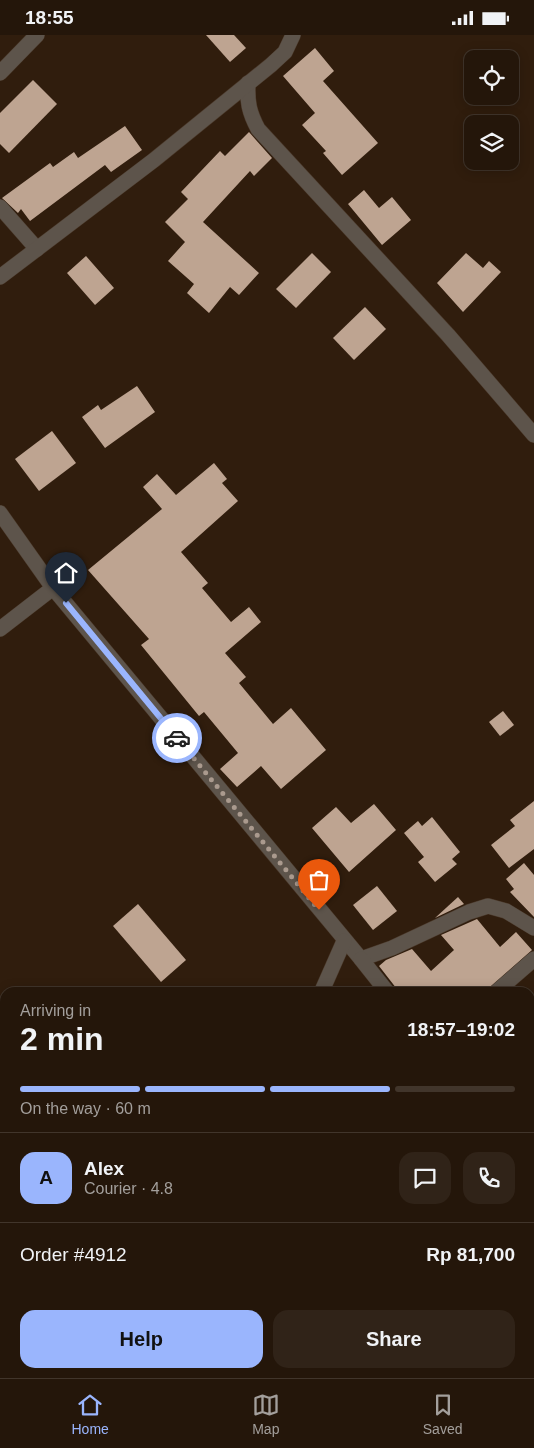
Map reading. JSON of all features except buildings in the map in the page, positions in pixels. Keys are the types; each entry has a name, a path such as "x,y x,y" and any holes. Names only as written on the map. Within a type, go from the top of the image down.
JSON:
{"street":[{"path":"0,73 37,35"},
{"path":"0,277 154,160 248,83 285,51 293,35"},
{"path":"248,83 247,102 249,113 258,129 448,335 534,435"},
{"path":"0,207 37,249"},
{"path":"0,513 53,588 383,987"},
{"path":"0,629 53,588"},
{"path":"361,959 392,948 469,911 488,906 506,911 534,927"},
{"path":"324,987 344,941"},
{"path":"502,987 534,959"}],"way so far":[{"path":"177,738 319,910"}],"route":[{"path":"66,603 177,738"}]}
